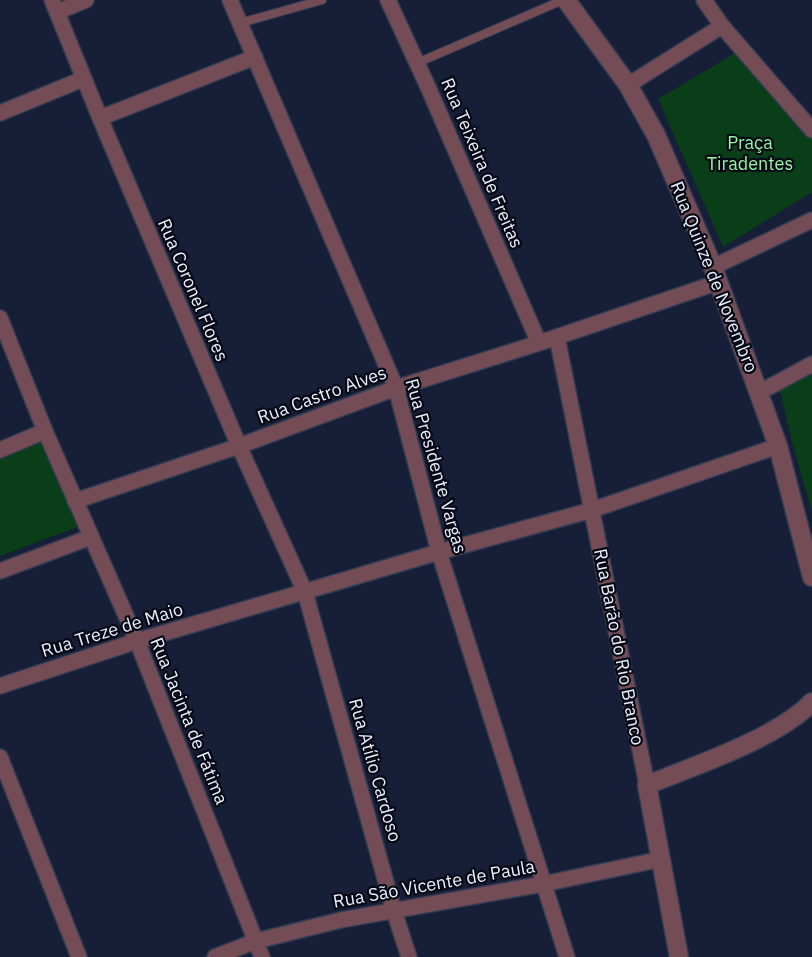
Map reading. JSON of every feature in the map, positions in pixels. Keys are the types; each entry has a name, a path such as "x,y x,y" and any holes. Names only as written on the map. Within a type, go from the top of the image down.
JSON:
{"street":[{"path":"55,6 86,0"},
{"name":"Rua Presidente Vargas","path":"230,0 396,388 439,552 567,957"},
{"name":"Rua Teixeira de Freitas","path":"388,0 539,343"},
{"name":"Rua Quinze de Novembro","path":"565,0 628,85 656,135 716,274 778,446 807,540 812,577"},
{"path":"704,0 722,26 812,130"},
{"name":"Rua Coronel Flores","path":"55,6 83,79 238,446 304,592"},
{"path":"628,85 722,26"},
{"path":"100,118 255,57"},
{"path":"0,113 83,79"},
{"path":"716,274 812,220"},
{"name":"Rua Castro Alves","path":"75,501 238,446 396,388 557,337 716,274"},
{"name":"Rua Jacinta de Fátima","path":"0,318 45,431 137,641 262,957"},
{"name":"Rua Barão do Rio Branco","path":"557,337 662,859 679,957"},
{"path":"760,392 812,364"},
{"path":"0,450 45,431"},
{"name":"Rua Treze de Maio","path":"0,686 137,641 439,552 592,510 778,446"},
{"path":"0,571 91,537"},
{"name":"Rua Atílio Cardoso","path":"304,592 409,957"},
{"path":"647,785 760,736 783,724 812,702"},
{"path":"0,758 79,957"},
{"name":"Rua São Vicente de Paula","path":"215,957 256,941 341,920 543,884 662,859"}],"lane":[{"path":"240,23 322,0"},
{"path":"417,63 565,0"}],"green space":[{"name":"Praça Tiradentes","path":"742,49 812,131 812,192 723,247 658,99"},
{"path":"812,368 812,512 779,387"},
{"path":"41,434 83,525 0,556 0,452"}]}
